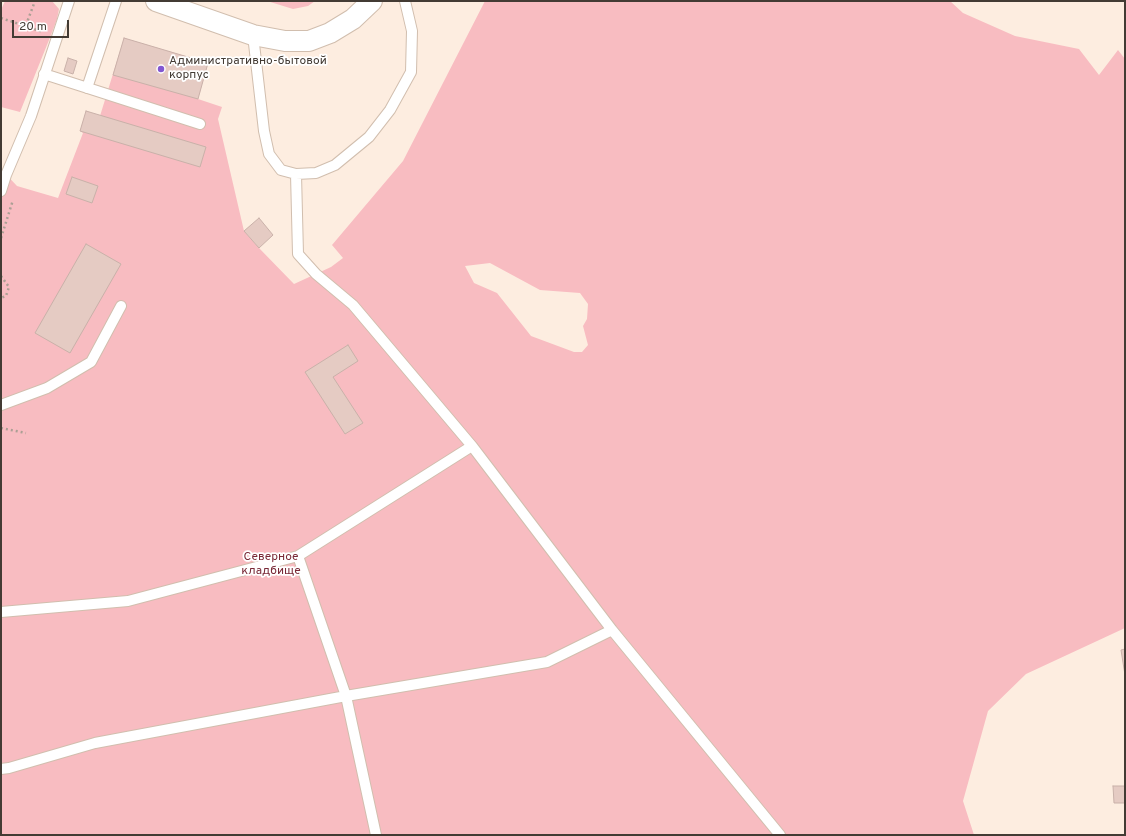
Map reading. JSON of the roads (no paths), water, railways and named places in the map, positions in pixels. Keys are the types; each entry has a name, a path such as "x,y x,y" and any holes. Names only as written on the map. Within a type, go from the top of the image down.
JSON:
{"street":[{"path":"156,1 253,35 285,41 309,41 330,33 353,18 372,1"}],"lane":[{"path":"1,191 3,174 31,116 69,1"},
{"path":"87,88 116,1"},
{"path":"253,35 264,131 269,154 282,170 296,174 316,173 334,165 369,136 390,110 411,72 412,31 405,1"},
{"path":"44,74 200,124"},
{"path":"296,174 298,254 316,274 353,306 472,446 612,630 780,835"},
{"path":"1,405 47,388 91,362 121,306"},
{"path":"1,612 128,601 298,556 472,446"},
{"path":"298,556 346,696 376,835"},
{"path":"1,769 96,743 346,696 547,662 612,630"}],"place":[{"name":"Административно-бытовой корпус","path":"161,69"}],"park label":[{"name":"Северное кладбище","path":"271,565"}]}
